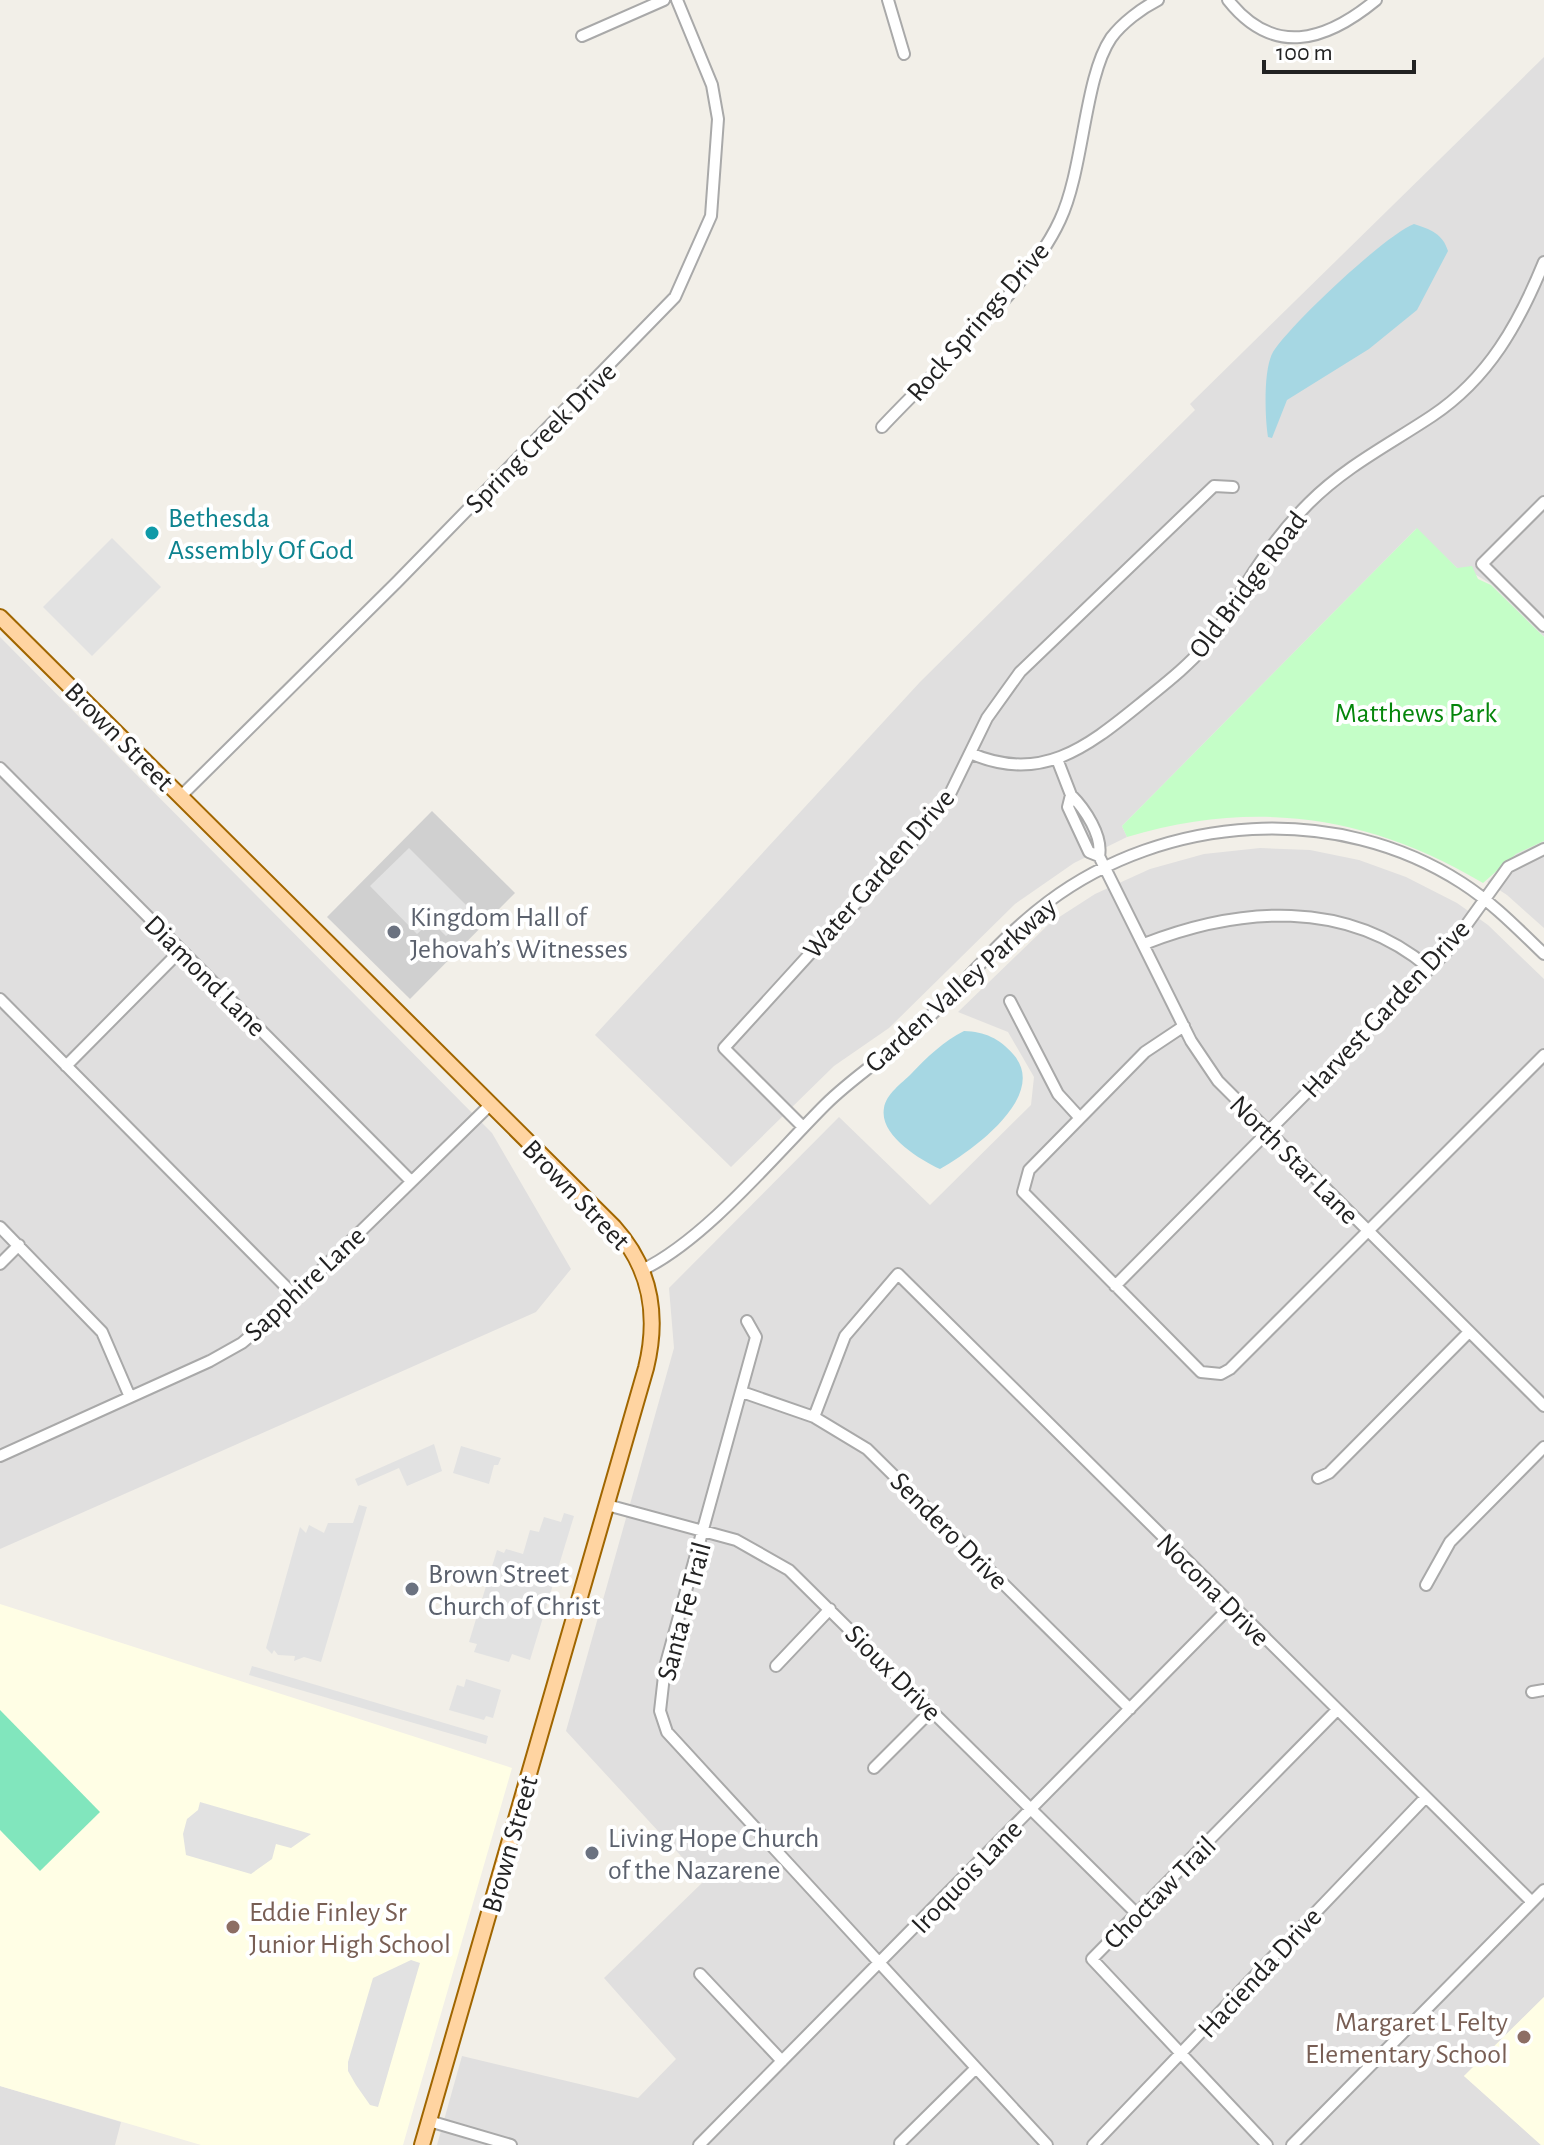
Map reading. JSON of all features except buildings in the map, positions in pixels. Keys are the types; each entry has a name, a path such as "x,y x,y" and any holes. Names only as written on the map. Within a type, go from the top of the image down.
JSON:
{"main road":[{"name":"Brown Street","path":"0,617 614,1227 642,1270 652,1305 652,1336 607,1505 422,2145"}],"street":[{"path":"582,36 664,0"},
{"name":"Spring Creek Drive","path":"181,796 654,323 675,297 711,216 718,119 712,85 677,0"},
{"path":"888,0 904,54"},
{"name":"Rock Springs Drive","path":"882,427 1014,285 1048,242 1068,201 1093,91 1110,39 1158,0"},
{"path":"1228,0 1258,28 1284,39 1323,32 1345,23 1376,0"},
{"name":"Old Bridge Road","path":"970,753 1006,763 1057,759 1088,745 1190,662 1214,633 1278,540 1334,479 1384,443 1431,417 1471,383 1510,336 1544,262"},
{"name":"Water Garden Drive","path":"803,1127 724,1048 929,823 948,798 987,718 1020,672 1214,486 1233,487"},
{"path":"1544,502 1482,564 1544,626"},
{"name":"North Star Lane","path":"1057,759 1071,795 1081,805 1102,846 1099,856 1184,1026 1218,1081 1544,1406"},
{"name":"Diamond Lane","path":"0,768 411,1181"},
{"name":"Garden Valley Parkway","path":"642,1270 683,1246 843,1087 909,1036 1033,914 1078,882 1132,855 1189,837 1286,827 1348,837 1388,849 1445,873 1484,899 1544,954"},
{"name":"Harvest Garden Drive","path":"1115,1286 1460,936 1508,867 1544,849"},
{"path":"1144,944 1205,921 1281,915 1318,919 1366,931 1409,952 1429,968"},
{"path":"66,1066 181,950"},
{"path":"0,999 295,1296"},
{"path":"1010,1001 1058,1094 1080,1118"},
{"path":"1184,1026 1145,1052 1029,1170 1023,1183 1027,1198 1201,1372 1215,1374 1230,1369 1544,1055"},
{"name":"Sapphire Lane","path":"0,1456 242,1343 295,1296 490,1105"},
{"path":"0,1227 102,1332 130,1397"},
{"path":"0,1264 19,1245"},
{"name":"Nocona Drive","path":"814,1417 845,1336 898,1274 1532,1902"},
{"name":"Santa Fe Trail","path":"747,1321 756,1337 665,1667 660,1711 667,1732 1047,2145"},
{"path":"1318,1478 1329,1473 1469,1332"},
{"name":"Sendero Drive","path":"742,1392 814,1417 867,1449 1130,1709"},
{"path":"1426,1585 1450,1542 1544,1447"},
{"name":"Sioux Drive","path":"607,1505 704,1530 772,1558 830,1609 1137,1914"},
{"name":"Iroquois Lane","path":"699,2145 1231,1606"},
{"path":"776,1666 830,1609"},
{"path":"874,1768 932,1710"},
{"name":"Choctaw Trail","path":"1267,2145 1092,1959 1337,1710"},
{"name":"Hacienda Drive","path":"1093,2145 1425,1798"},
{"path":"1292,2145 1544,1890"},
{"path":"700,1974 782,2061"},
{"path":"900,2143 976,2068"},
{"path":"429,2121 511,2145"}],"shaded area":[{"path":"1544,57 1544,637 1491,584 1457,568 1416,529 1122,826 1127,837 1074,863 1015,904 889,1028 834,1066 731,1167 595,1035 920,682 1195,410 1190,404"},
{"path":"112,538 161,587 92,656 43,607"},
{"path":"0,637 492,1133 571,1269 536,1312 0,1549"},
{"path":"432,811 515,893 410,999 327,917"},
{"path":"1544,841 1544,928 1507,895 1487,882 1516,854"},
{"path":"409,848 472,911 446,936 431,921 417,934 370,886"},
{"path":"1260,848 1310,850 1359,860 1406,877 1457,903 1488,925 1544,979 1544,1997 1464,2076 1541,2145 437,2145 462,2056 638,2098 676,2059 604,1978 704,1881 566,1731 674,1348 669,1288 839,1117 930,1205 1031,1105 1034,1077 1008,1032 958,1012 1050,923 1095,894 1150,869 1204,854"},
{"path":"434,1444 442,1471 407,1486 399,1468 358,1486 355,1479"},
{"path":"461,1446 501,1458 498,1465 494,1465 489,1484 453,1473"},
{"path":"359,1505 367,1507 321,1662 304,1657 294,1661 295,1656 278,1655 274,1650 272,1654 266,1648 300,1527 306,1533 309,1525 324,1533 328,1523 353,1523"},
{"path":"564,1513 574,1516 530,1660 512,1654 509,1662 474,1652 477,1644 469,1642 497,1550 523,1554 530,1530 539,1532 544,1517 561,1522"},
{"name":"Eddie Finley Sr Junior High School","path":"0,1604 512,1768 403,2145 201,2145 0,2086"},
{"path":"252,1666 488,1736 486,1744 249,1675"},
{"path":"466,1679 501,1690 493,1718 486,1716 484,1720 449,1710 457,1685 464,1687"},
{"path":"200,1802 311,1834 291,1848 276,1844 272,1859 251,1874 186,1855 183,1834 187,1819 198,1810"},
{"path":"411,1960 420,1963 378,2107 370,2105 348,2071 348,2062 373,1978"},
{"name":"Margaret L Felty Elementary School","path":"1544,1997 1544,2145 1541,2145 1464,2076"},
{"path":"0,2086 121,2122 115,2145 0,2145"}],"green space":[{"name":"Matthews Park","path":"1417,528 1457,568 1472,566 1478,579 1491,585 1544,637 1544,841 1516,854 1483,883 1397,842 1310,820 1266,817 1221,819 1175,825 1127,837 1122,826"},
{"path":"0,1710 100,1812 40,1871 0,1830"}],"water":[{"path":"1414,224 1435,233 1448,251 1417,310 1369,349 1287,400 1272,438 1268,437 1266,382 1273,352 1339,282 1382,245"},
{"path":"964,1031 991,1037 1008,1048 1022,1070 1022,1087 1015,1104 987,1136 940,1169 894,1137 884,1118 884,1108 891,1093 923,1062"}],"place":[{"name":"Bethesda Assembly Of God","path":"152,533"},
{"name":"Kingdom Hall of Jehovah’s Witnesses","path":"394,932"},
{"name":"Brown Street Church of Christ","path":"412,1589"},
{"name":"Living Hope Church of the Nazarene","path":"592,1853"},
{"name":"Eddie Finley Sr Junior High School","path":"233,1927"},
{"name":"Margaret L Felty Elementary School","path":"1524,2037"}]}
